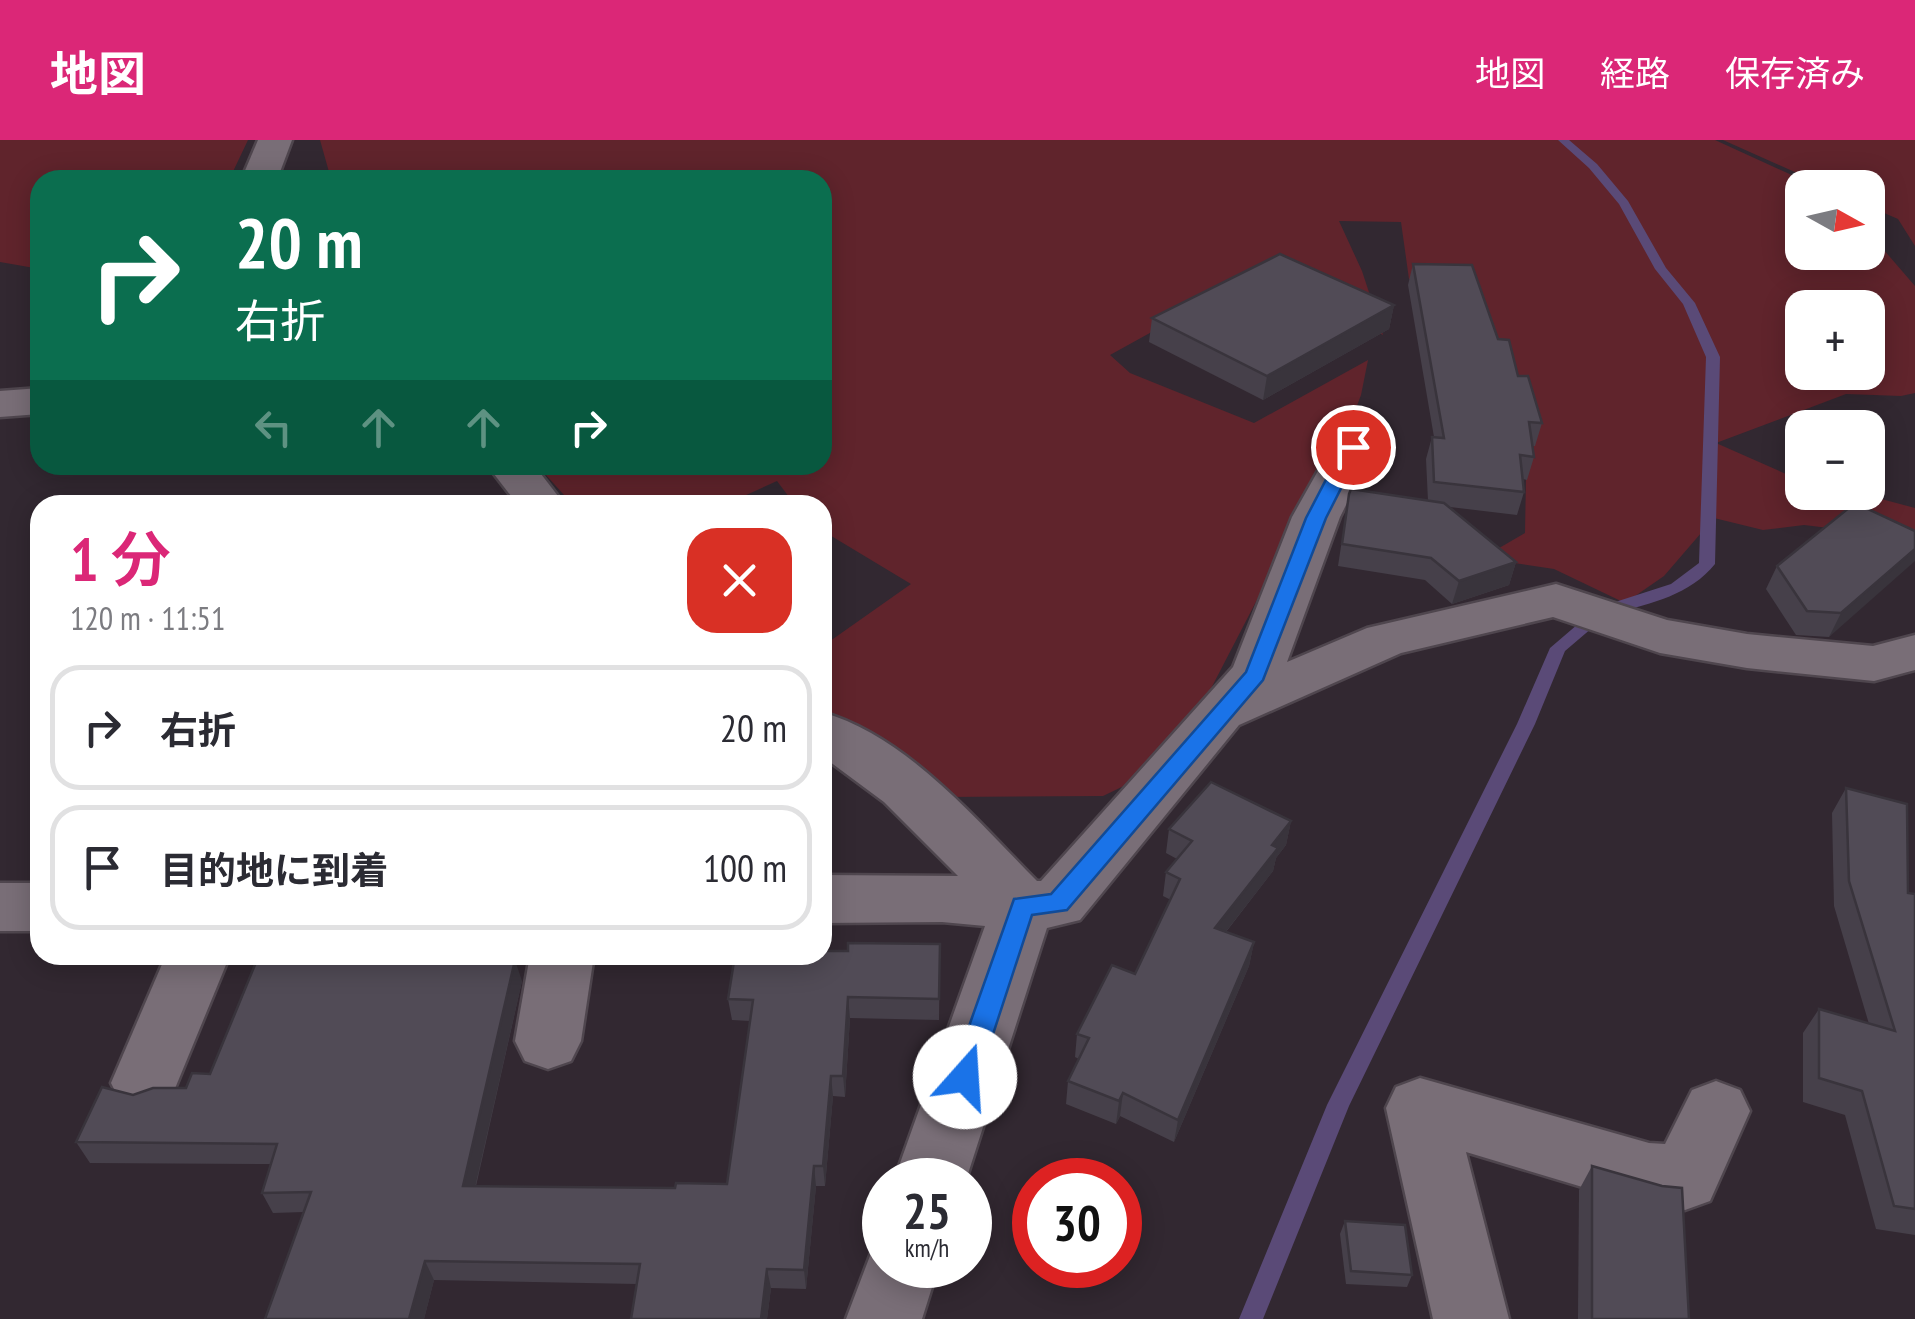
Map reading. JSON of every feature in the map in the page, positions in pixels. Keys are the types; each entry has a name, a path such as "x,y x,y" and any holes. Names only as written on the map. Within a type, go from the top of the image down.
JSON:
{"street":[{"path":"263,170 275,140"},
{"path":"0,404 30,402"},
{"path":"832,899 942,898 1022,906 1058,903 1256,675 1316,518 1353,447"},
{"path":"518,475 534,495"},
{"path":"1220,712 1385,640 1556,600 1660,636 1901,662"},
{"path":"832,736 934,814 1022,906"},
{"path":"937,1158 1022,906"},
{"path":"0,907 30,907"},
{"path":"146,1083 194,965"},
{"path":"548,1041 560,965"},
{"path":"1471,1319 1420,1108 1649,1175 1685,1178 1716,1111"},
{"path":"884,1319 894,1288"}],"shaded area":[{"path":"0,140 248,140 234,170 30,170 30,267 0,262"},
{"path":"320,140 1715,140 1785,172 1785,270 1885,270 1885,251 1915,286 1915,393 1846,394 1804,410 1785,410 1785,417 1716,443 1785,473 1785,510 1885,510 1885,500 1915,508 1915,554 1862,532 1804,525 1763,530 1714,518 1664,576 1625,603 1554,569 1482,558 1525,533 1526,477 1439,289 1409,279 1401,222 1339,221 1362,271 1383,335 1262,271 1110,355 1130,373 1254,423 1368,360 1361,395 1334,467 1290,536 1190,729 1130,783 1103,796 940,797 832,719 832,640 911,584 832,536 832,495 788,495 777,481 746,495 564,495 546,475 832,475 832,170 328,170"},
{"path":"1723,140 1915,140 1915,246 1898,219 1885,213 1885,170 1790,170"}],"building":[{"path":"1280,254 1394,305 1267,376 1152,318"},
{"path":"1413,264 1472,265 1498,339 1509,340 1518,376 1528,376 1542,423 1529,422 1534,457 1520,455 1524,492 1434,482 1432,437 1444,438"},
{"path":"1351,489 1444,503 1516,562 1459,581 1431,558 1342,544"},
{"path":"1846,510 1870,510 1915,531 1915,549 1841,613 1807,611 1777,566"},
{"path":"1211,782 1291,821 1272,845 1278,848 1215,928 1254,942 1178,1120 1123,1093 1119,1101 1068,1081 1089,1038 1077,1034 1112,965 1135,974 1180,879 1166,872 1192,841 1169,829"},
{"path":"1846,788 1907,804 1908,893 1915,894 1915,1209 1894,1206 1862,1091 1819,1078 1819,1009 1895,1031 1849,881"},
{"path":"848,943 940,944 939,999 848,997 843,1076 831,1076 823,1166 814,1166 804,1270 767,1269 761,1319 631,1319 640,1264 425,1261 409,1319 265,1319 311,1192 262,1193 277,1144 76,1142 102,1087 133,1095 153,1088 186,1088 192,1073 210,1074 255,965 514,965 463,1186 675,1188 676,1183 727,1184 753,1000 728,999 733,965 832,965 832,951 848,951"},
{"path":"1592,1166 1682,1188 1689,1319 1592,1319"},
{"path":"1345,1221 1405,1225 1412,1275 1351,1271"}],"waterway":[{"path":"1563,140 1593,166 1624,203 1661,269 1689,303 1713,357 1707,564 1676,587 1615,608"},
{"path":"1251,1319 1338,1105 1526,724 1558,648 1591,622"}],"route":[{"path":"965,1077 1022,906 1058,903 1256,675 1316,518 1353,447"}]}
